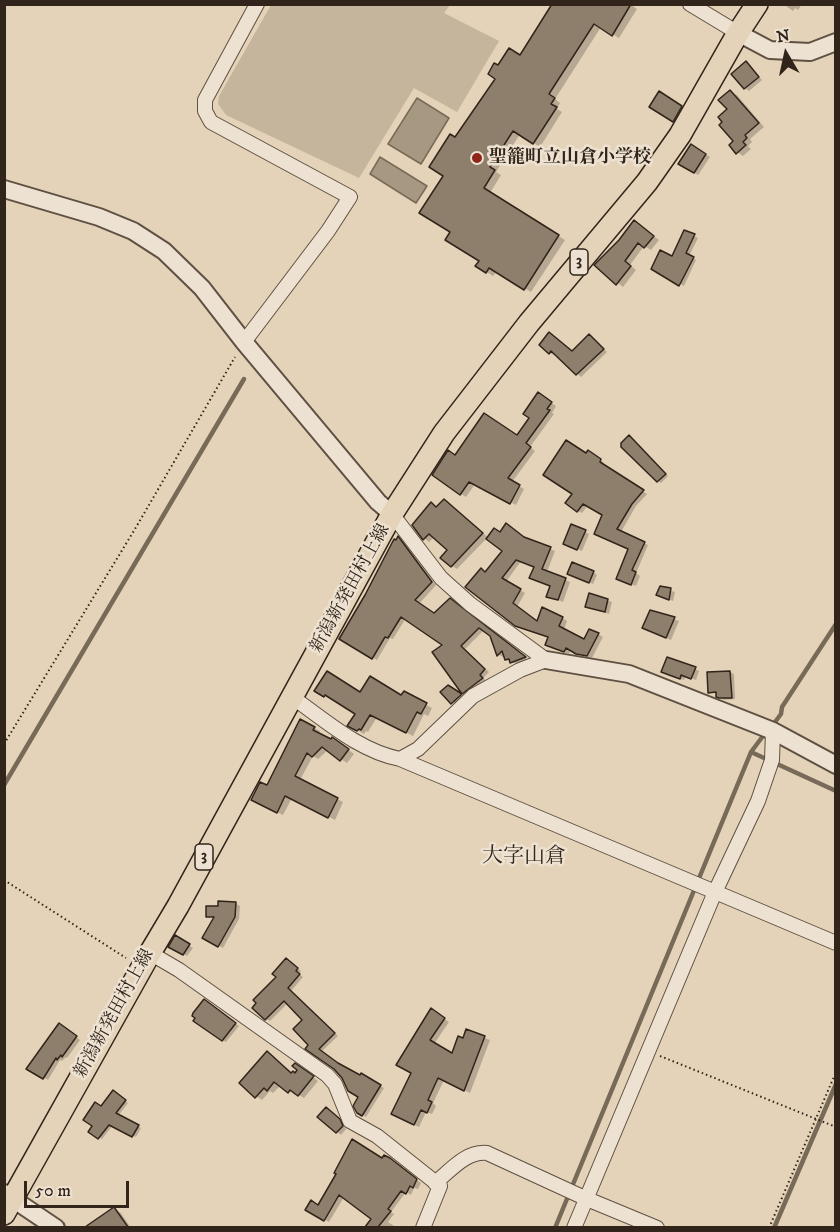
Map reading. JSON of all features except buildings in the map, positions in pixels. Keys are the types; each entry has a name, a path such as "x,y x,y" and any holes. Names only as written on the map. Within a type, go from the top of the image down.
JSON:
{"main road":[{"name":"新潟新発田村上線","path":"7,1202 178,906 392,514 444,433 529,323 647,182 680,135 757,4"}],"street":[{"path":"244,342 328,231 350,197 211,122 205,111 205,100 257,4"},
{"path":"690,4 770,50 810,52 836,42"},
{"path":"4,189 99,217 133,231 164,251 202,288 244,342 378,502 392,514 441,578 470,604 546,660 629,674 773,731 836,765"},
{"path":"400,759 418,749 473,696 520,670 546,660"},
{"path":"292,697 355,741 389,757 400,759 836,943"},
{"path":"574,1227 715,892 758,801 772,760 773,731"},
{"path":"145,960 179,970 327,1075 335,1084 350,1121 377,1137 440,1186 423,1227"},
{"path":"435,1183 471,1154 487,1153 587,1199 657,1227"},
{"path":"7,1202 56,1227"}],"path":[{"path":"4,744 135,529 244,342"},
{"path":"4,880 145,960"},
{"path":"648,1051 836,1127"},
{"path":"769,1227 836,1072"}],"shaded area":[{"path":"271,5 450,5 444,13 499,41 457,112 414,88 359,178 226,115 218,104 219,96"},
{"path":"417,98 449,118 421,164 388,144"},
{"path":"380,157 427,186 416,203 370,174"}],"waterway":[{"path":"4,785 244,379"},
{"path":"772,726 836,624"},
{"path":"555,1228 751,752 766,732"},
{"path":"751,752 836,791"},
{"path":"774,1228 836,1084"}],"place":[{"name":"聖籠町立山倉小学校","path":"477,158"}],"district":[{"name":"大字山倉","path":"524,858"}]}
